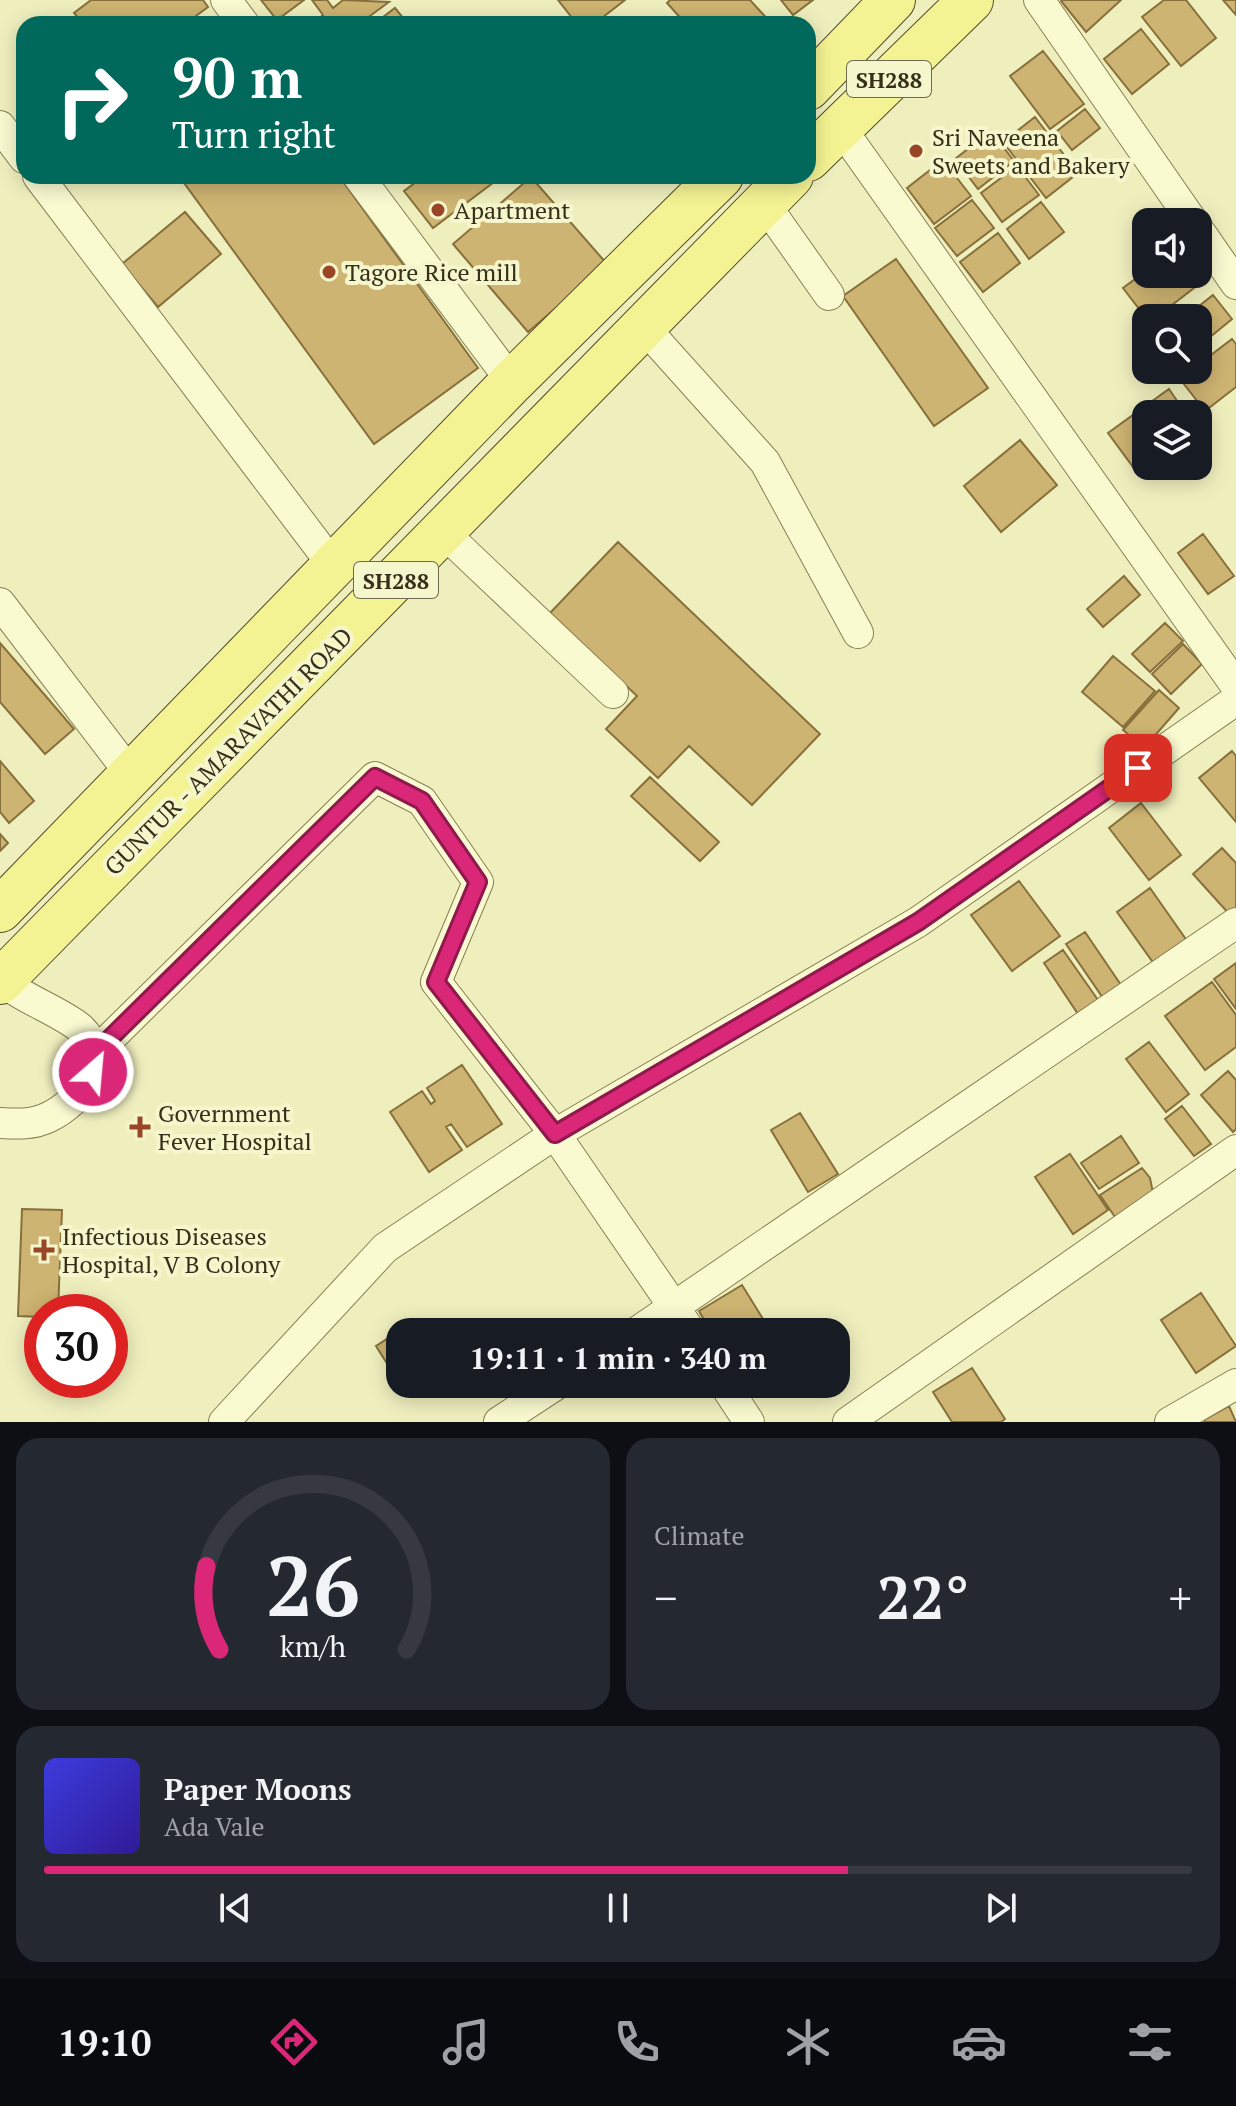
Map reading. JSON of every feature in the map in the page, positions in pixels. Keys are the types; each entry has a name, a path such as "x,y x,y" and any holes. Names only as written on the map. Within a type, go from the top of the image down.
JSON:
{"main road":[{"name":"SH288","path":"816,80 893,0"},
{"name":"SH288","path":"816,151 971,0"},
{"name":"GUNTUR - AMARAVATHI ROAD","path":"0,910 335,568 512,382 713,184"},
{"name":"GUNTUR - AMARAVATHI ROAD","path":"0,981 777,190"}],"street":[{"path":"1039,0 1183,208"},
{"path":"0,126 16,147"},
{"path":"840,127 1236,686"},
{"path":"44,184 335,568"},
{"path":"364,184 512,382"},
{"path":"777,190 829,295"},
{"path":"1212,249 1236,284"},
{"path":"642,325 765,462 858,633"},
{"path":"443,532 613,693"},
{"path":"0,603 132,776"},
{"path":"224,1422 385,1248 555,1134 918,922 1236,700"},
{"path":"94,1054 375,777 422,801 478,882 436,982 555,1134 682,1318"},
{"path":"686,1318 1236,923"},
{"path":"0,981 81,1029 94,1054 93,1072 80,1098 48,1118 22,1125 0,1123"},
{"path":"848,1422 1236,1150"},
{"path":"1170,1422 1236,1384"},
{"path":"499,1422 536,1398"},
{"path":"733,1398 749,1422"}],"building":[{"path":"91,0 203,0 208,7 196,16 76,16 74,13"},
{"path":"261,0 304,0 282,16 274,16"},
{"path":"312,0 327,0 333,8 343,0 389,2 370,16 323,15"},
{"path":"558,0 625,0 604,16 571,16"},
{"path":"670,0 750,0 765,16 679,16 667,3"},
{"path":"781,0 813,0 793,15"},
{"path":"1062,0 1121,0 1086,32 1061,1"},
{"path":"1164,0 1186,0 1216,38 1181,66 1142,17"},
{"path":"1223,0 1236,0 1236,15"},
{"path":"395,8 402,16 384,16"},
{"path":"1141,29 1169,64 1132,94 1104,59"},
{"path":"1043,51 1084,104 1050,129 1010,76"},
{"path":"1085,109 1100,128 1072,150 1057,131"},
{"path":"1035,117 1078,173 1046,198 1003,142"},
{"path":"991,131 1014,161 978,189 955,159"},
{"path":"943,160 971,196 934,224 907,188"},
{"path":"1017,166 1039,195 1002,222 981,193"},
{"name":"Tagore Rice mill","path":"185,184 345,184 478,368 374,444"},
{"name":"Apartment","path":"413,184 491,184 433,228 404,191"},
{"path":"523,184 537,184 607,264 528,332 453,244"},
{"path":"972,200 994,228 957,256 935,228"},
{"path":"1041,202 1064,232 1029,259 1007,229"},
{"path":"185,212 221,254 158,307 122,264"},
{"path":"998,233 1020,263 983,292 960,262"},
{"path":"896,259 988,388 934,426 843,296"},
{"path":"1132,281 1132,288 1194,288 1173,304 1135,304 1123,288"},
{"path":"1213,295 1232,319 1212,335 1212,304 1202,304"},
{"path":"1232,339 1236,344 1236,387 1212,406 1212,400 1196,400 1184,384 1212,384 1212,354"},
{"path":"1169,389 1176,400 1154,400"},
{"path":"1132,416 1132,466 1108,433"},
{"path":"1020,440 1057,485 1001,532 964,486"},
{"path":"1203,534 1234,576 1208,594 1178,553"},
{"path":"618,542 820,734 752,805 689,746 658,778 606,729 637,696 550,613"},
{"path":"1124,576 1140,595 1103,627 1087,609"},
{"path":"1165,623 1183,641 1150,672 1132,654"},
{"path":"0,643 74,729 45,754 0,702"},
{"path":"1183,644 1202,664 1171,694 1152,674"},
{"path":"1113,656 1155,691 1123,727 1082,692"},
{"path":"1159,690 1179,708 1144,748 1123,730"},
{"path":"1232,751 1236,756 1236,822 1199,778"},
{"path":"0,761 34,801 9,823 0,812"},
{"path":"650,777 719,842 700,861 631,796"},
{"path":"1141,803 1181,855 1149,880 1109,828"},
{"path":"0,834 8,843 0,851"},
{"path":"1222,848 1236,863 1236,911 1231,916 1193,874"},
{"path":"1019,881 1060,936 1012,971 971,915"},
{"path":"1150,888 1190,945 1157,968 1117,912"},
{"path":"1085,932 1121,985 1103,998 1066,944"},
{"path":"1063,950 1098,1000 1078,1014 1044,963"},
{"path":"1236,963 1236,1009 1214,979"},
{"path":"1212,982 1236,1015 1236,1047 1205,1070 1165,1016"},
{"path":"1149,1042 1189,1094 1166,1112 1126,1059"},
{"path":"462,1065 502,1124 467,1147 451,1124 446,1127 462,1150 429,1172 390,1112 422,1091 431,1104 435,1101 427,1088"},
{"path":"1228,1071 1236,1080 1236,1129 1233,1132 1201,1095"},
{"path":"1182,1106 1211,1144 1194,1156 1165,1119"},
{"path":"800,1113 838,1174 808,1192 771,1130"},
{"path":"1121,1136 1139,1163 1099,1189 1081,1163"},
{"path":"1070,1154 1108,1210 1073,1234 1035,1177"},
{"path":"1142,1168 1150,1178 1153,1193 1115,1217 1100,1195"},
{"path":"22,1209 62,1210 59,1294 24,1294 24,1316 18,1316"},
{"path":"742,1285 762,1318 703,1318 699,1311"},
{"path":"1201,1293 1236,1346 1196,1373 1161,1320"},
{"path":"386,1340 386,1362 376,1346"},
{"path":"972,1368 1005,1419 1001,1422 952,1422 933,1392"},
{"path":"1229,1406 1236,1422 1205,1422 1204,1420"}],"place":[{"name":"Sri Naveena Sweets and Bakery","path":"916,151"},
{"name":"Apartment","path":"438,210"},
{"name":"Tagore Rice mill","path":"329,272"},
{"name":"Government Fever Hospital","path":"140,1127"},
{"name":"Infectious Diseases Hospital, V B Colony","path":"44,1250"}],"route":[{"path":"93,1072 94,1054 375,777 422,801 478,882 436,982 555,1134 918,922 1138,768"}]}
